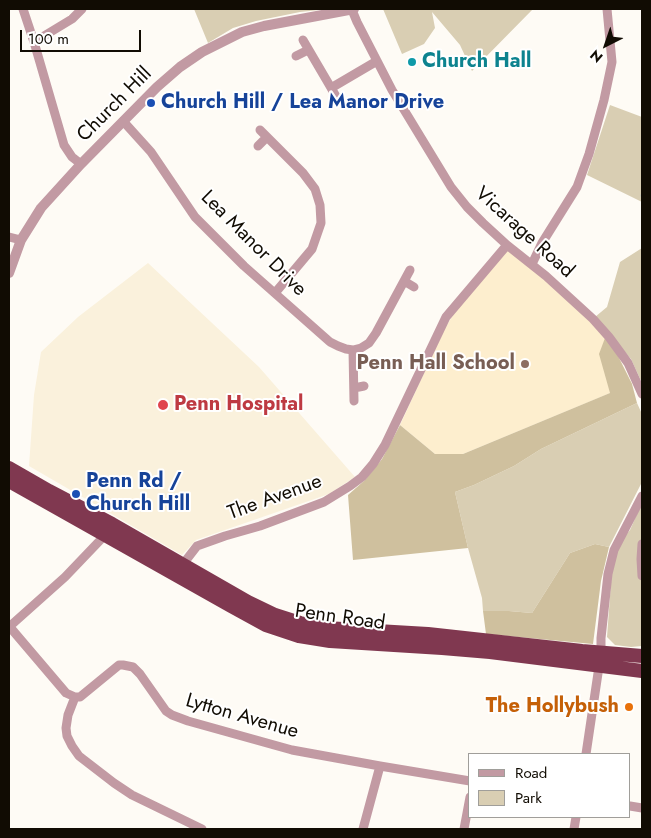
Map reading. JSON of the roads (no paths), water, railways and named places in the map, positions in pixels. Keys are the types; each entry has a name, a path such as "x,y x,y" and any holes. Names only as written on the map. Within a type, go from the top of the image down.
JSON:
{"highway":[{"name":"Penn Road","path":"9,468 109,530"},
{"name":"Penn Road","path":"9,480 109,530 179,569 275,615 300,623 326,628 428,634 600,659 642,656"},
{"name":"Penn Road","path":"600,659 618,668 642,671"}],"street":[{"path":"23,9 64,146 72,157 81,164"},
{"path":"34,42 72,20 82,9"},
{"name":"Vicarage Road","path":"353,9 356,22 392,90 451,187 472,212 507,245 546,276 593,319 628,363 642,394"},
{"name":"Church Hill","path":"9,273 20,240 41,208 156,87 180,67 202,52 242,32 353,9"},
{"path":"532,264 542,243 577,187 589,154 612,62 607,9"},
{"path":"302,40 337,98"},
{"path":"296,56 308,50"},
{"path":"331,88 377,61"},
{"name":"Lea Manor Drive","path":"123,121 151,152 195,217 244,266 330,342 353,350"},
{"path":"258,146 264,133 303,173 315,189 320,205 321,223 312,249 275,293"},
{"path":"9,237 20,240"},
{"name":"The Avenue","path":"179,569 197,546 260,526 324,502 362,477 384,446 446,318 507,245"},
{"path":"354,401 353,350 369,343 410,270"},
{"path":"404,282 414,287"},
{"path":"354,388 364,386"},
{"path":"586,753 600,659 608,574 614,550 642,496"},
{"path":"109,530 65,577 9,626 66,693 75,697 68,715 66,728 67,736 79,756 132,795 202,829"},
{"path":"642,544 642,576"},
{"name":"Lytton Avenue","path":"75,697 80,697 119,665 133,667 166,711 172,716 292,750 468,781"},
{"path":"363,829 380,766"},
{"path":"464,829 468,808"}],"place":[{"name":"Church Hall","path":"412,62"},
{"name":"Church Hill / Lea Manor Drive","path":"151,103"},
{"name":"Penn Hall School","path":"525,364"},
{"name":"Penn Hospital","path":"163,405"},
{"name":"Penn Rd / Church Hill","path":"76,494"},
{"name":"The Hollybush","path":"629,707"}]}
